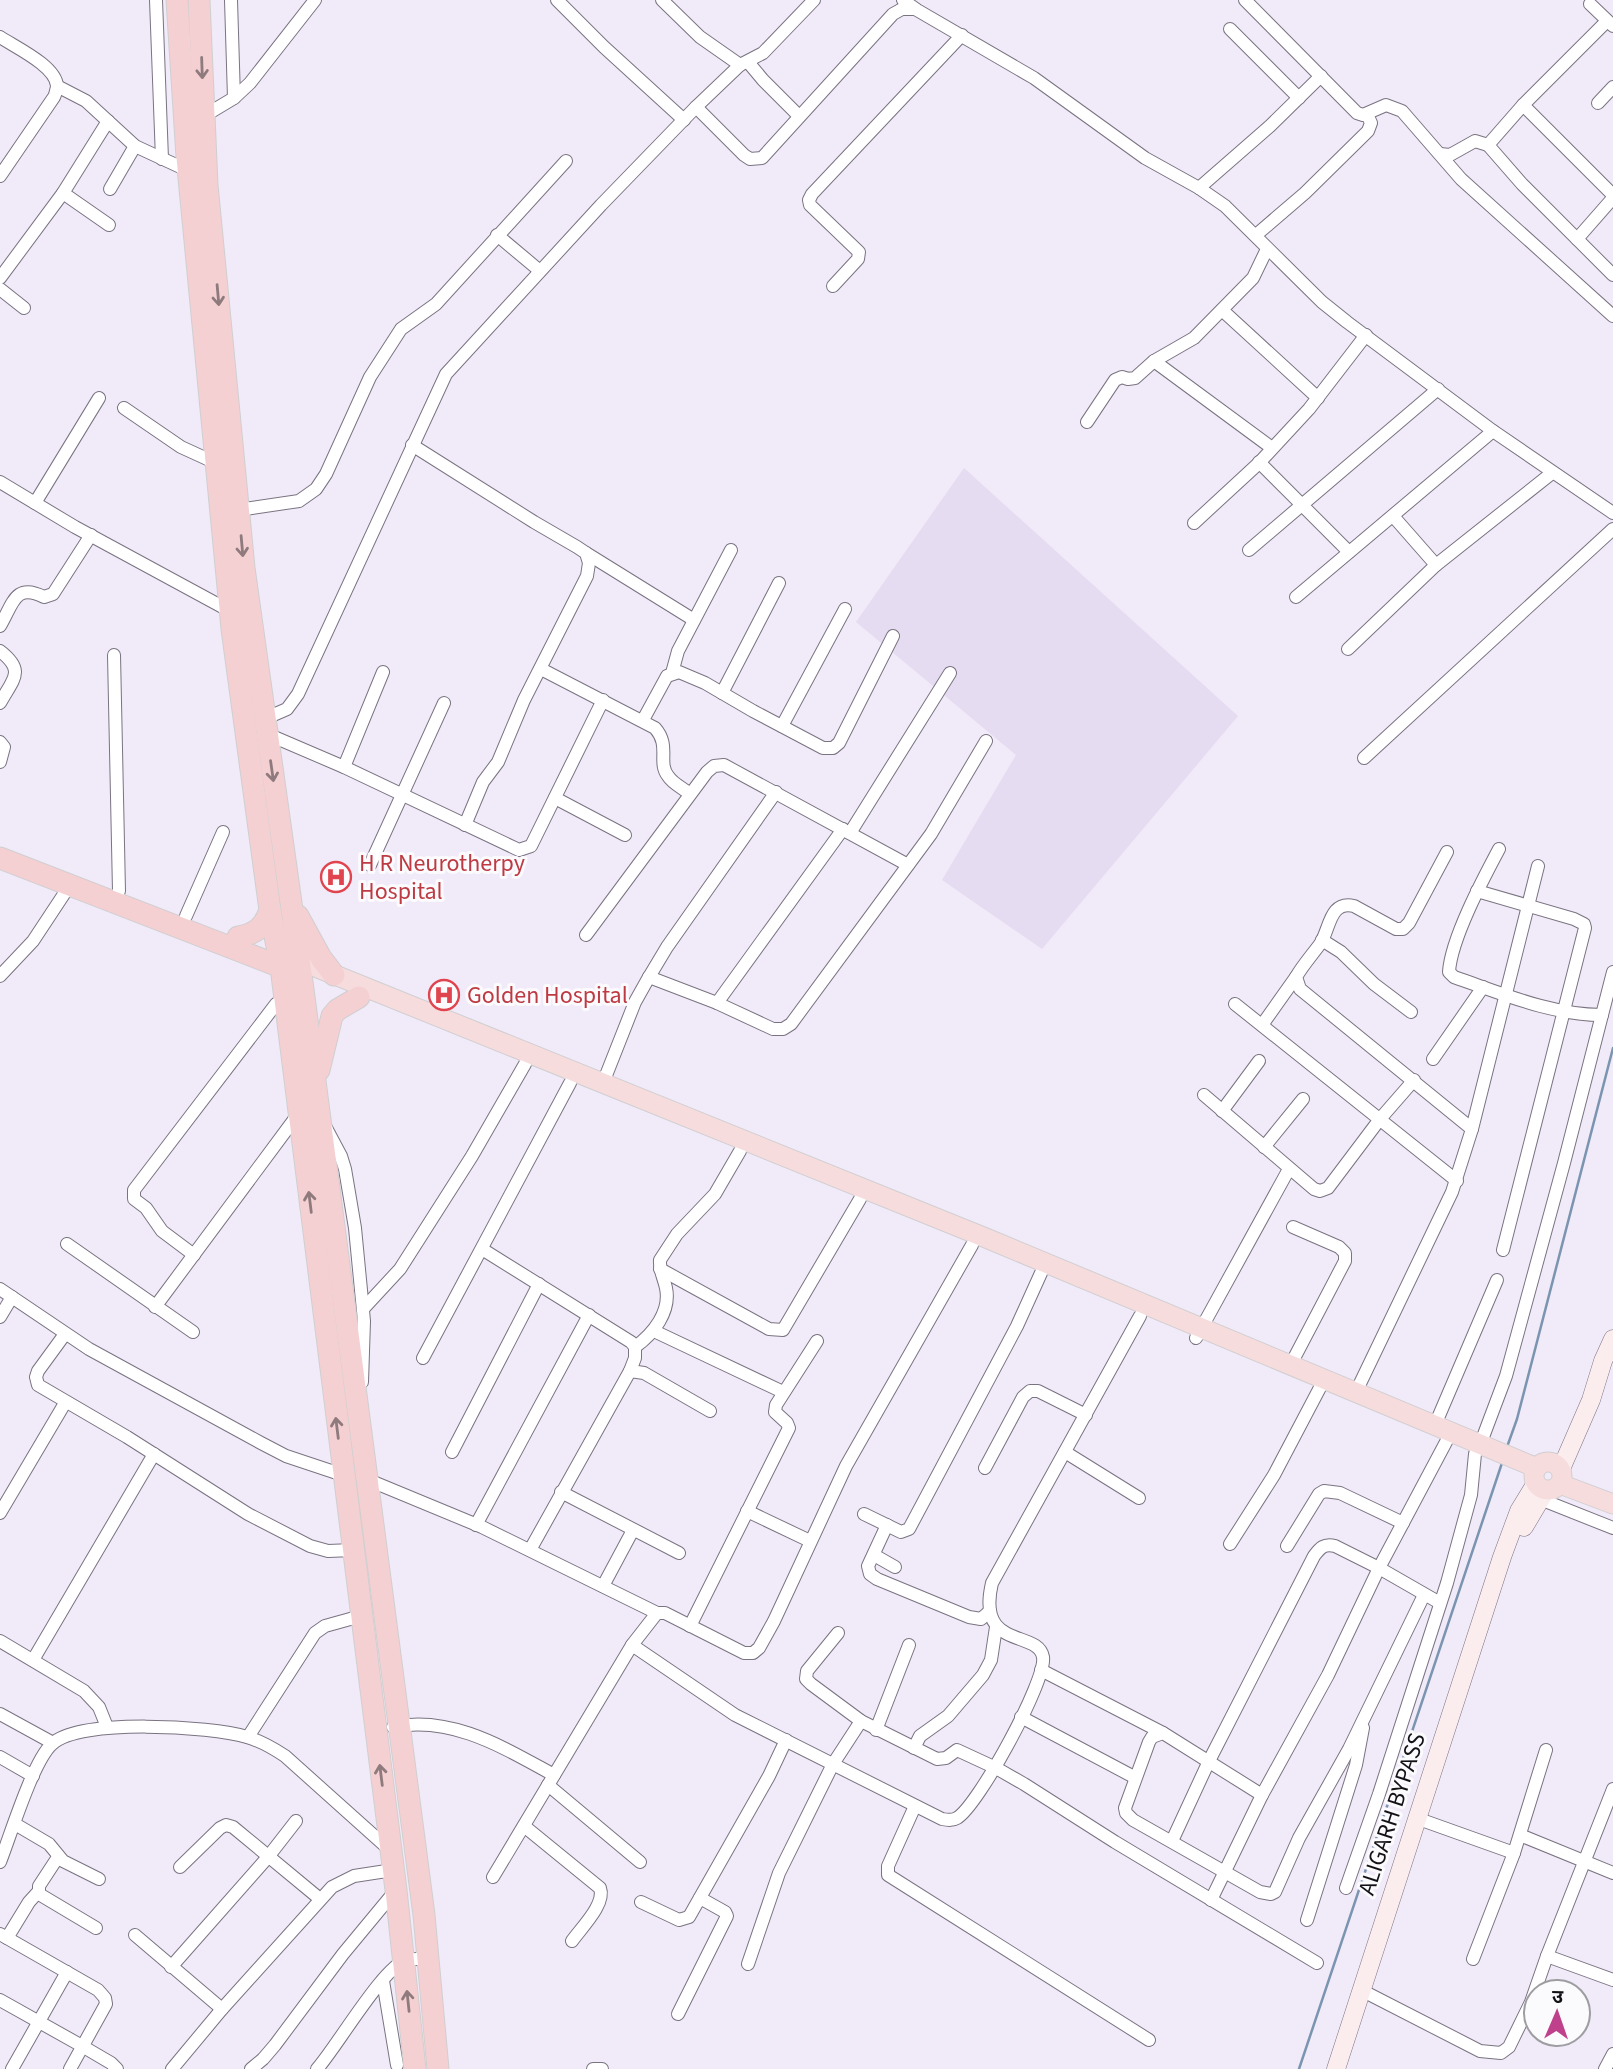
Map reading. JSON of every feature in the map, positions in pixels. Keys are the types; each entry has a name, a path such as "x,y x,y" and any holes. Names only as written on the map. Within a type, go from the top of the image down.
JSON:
{"highway":[{"path":"177,0 189,172 230,611 270,910 289,963 315,1088"},
{"path":"199,0 207,185 238,510 290,898 290,1040"},
{"path":"0,845 186,916 241,945 265,978 290,1040 309,1113 359,1427 428,1958 439,2069"},
{"path":"0,858 289,963"},
{"path":"290,898 316,950 334,975"},
{"path":"241,945 263,927 270,910"},
{"path":"359,997 337,1010 332,1017 309,1113 343,1475 404,1961 406,2067"}],"main road":[{"path":"289,963 334,975 986,1238 1446,1443 1483,1452"},
{"path":"289,963 359,997 860,1199 1140,1316 1198,1333 1290,1366 1321,1385 1355,1394 1435,1425 1483,1452 1613,1504"},
{"name":"ALIGARH BYPASS","path":"1336,2069 1416,1818 1519,1511 1544,1477 1592,1381 1605,1366 1613,1339"},
{"path":"1544,1477 1613,1496"}],"street":[{"path":"156,0 162,159"},
{"path":"231,0 234,98"},
{"path":"204,116 234,98 250,83 315,0"},
{"path":"557,0 684,120"},
{"path":"662,0 700,37 744,63 799,116"},
{"path":"603,700 531,846 519,850 266,726 287,709 298,694 446,374 696,107 744,63 768,48 814,0"},
{"path":"903,0 1034,78 1145,158 1225,206 1322,302 1493,431 1613,513"},
{"path":"1245,0 1357,113 1367,114 1386,105 1402,111 1461,179 1611,310"},
{"path":"1488,145 1522,105 1610,24 1590,4"},
{"path":"696,107 744,155 750,159 762,158 893,14 902,9 915,9"},
{"path":"1230,29 1299,98"},
{"path":"833,286 858,259 859,252 810,205 812,194 962,35"},
{"path":"0,37 44,65 54,76 57,86 54,97 0,176"},
{"path":"1199,188 1321,76"},
{"path":"57,86 86,101 135,146 189,172"},
{"path":"1598,103 1613,88"},
{"path":"1522,105 1613,196 1577,239"},
{"path":"1256,235 1305,194 1368,131 1371,123 1367,114"},
{"path":"0,278 63,193 108,121"},
{"path":"1440,154 1450,155 1475,141 1488,145 1514,176 1613,275"},
{"path":"110,188 135,146"},
{"path":"238,510 299,500 316,489 326,474 370,377 401,329 430,310 566,161"},
{"path":"63,193 109,225"},
{"path":"497,235 540,271"},
{"path":"1087,422 1115,380 1122,377 1135,378 1154,361 1194,338 1253,278 1267,249"},
{"path":"0,289 24,308"},
{"path":"1222,310 1318,398"},
{"path":"1194,523 1259,462 1318,398 1366,335"},
{"path":"1154,361 1272,448"},
{"path":"1250,550 1438,389"},
{"path":"35,503 99,398"},
{"path":"124,408 181,447 216,463"},
{"path":"1296,597 1493,431"},
{"path":"412,445 694,620"},
{"path":"1259,462 1349,552"},
{"path":"1348,649 1436,565 1552,473"},
{"path":"0,482 230,611"},
{"path":"1393,516 1436,565"},
{"path":"1364,758 1613,528"},
{"path":"0,626 18,594 32,590 44,597 53,594 91,535"},
{"path":"672,673 678,651 730,550"},
{"path":"465,825 483,782 498,762 524,700 587,576 589,563 586,553"},
{"path":"722,692 779,583"},
{"path":"782,726 845,609"},
{"path":"643,720 667,676 679,672 722,692 823,748 833,748 839,743 893,636"},
{"path":"0,651 13,661 16,667 15,676 0,704"},
{"path":"114,655 119,891"},
{"path":"541,669 643,720 661,735 664,742 665,773 690,793"},
{"path":"345,767 383,672"},
{"path":"717,1003 847,831 950,673"},
{"path":"370,865 444,703"},
{"path":"649,978 717,1003 773,1029 783,1029 790,1024 908,865 938,822 986,741"},
{"path":"0,742 4,747 0,762"},
{"path":"586,935 690,793 714,766 724,765 908,865"},
{"path":"603,1083 635,1002 667,947 776,792"},
{"path":"555,798 625,835"},
{"path":"186,916 223,832"},
{"path":"1499,849 1477,891 1453,954 1449,972 1454,977 1505,995 1563,1011 1602,1015"},
{"path":"1262,1025 1322,940 1333,913 1347,904 1396,929 1403,929 1409,923 1447,852"},
{"path":"1355,1394 1457,1181 1538,866"},
{"path":"0,976 33,941 70,885"},
{"path":"1477,891 1584,924 1584,933 1503,1250"},
{"path":"1322,940 1341,952 1374,984 1410,1012"},
{"path":"1346,1888 1440,1603 1506,1376 1613,972"},
{"path":"1296,976 1300,989 1472,1129"},
{"path":"1433,1059 1483,987"},
{"path":"194,1255 162,1231 146,1208 134,1199 134,1190 276,1004"},
{"path":"1235,1004 1457,1181"},
{"path":"1222,1111 1259,1061"},
{"path":"363,1310 400,1269 472,1156 525,1064"},
{"path":"1204,1095 1289,1169 1320,1191 1328,1188 1380,1119 1414,1080"},
{"path":"423,1358 570,1083"},
{"path":"1264,1147 1303,1099"},
{"path":"155,1307 309,1113 335,1143 345,1169 355,1228 364,1343 359,1427"},
{"path":"530,1550 630,1371 635,1358 635,1347 654,1331 664,1309 667,1293 660,1269 663,1254 677,1234 715,1194 740,1151"},
{"path":"1198,1333 1289,1169"},
{"path":"660,1269 769,1329 783,1329 860,1199"},
{"path":"1290,1366 1345,1261 1345,1253 1339,1247 1293,1227"},
{"path":"67,1244 193,1332"},
{"path":"366,1479 476,1525 744,1653 753,1653 759,1648 774,1621 846,1465 972,1245"},
{"path":"482,1249 589,1315 635,1347"},
{"path":"863,1514 901,1532 909,1530 1017,1326 1041,1273"},
{"path":"1435,1425 1497,1280"},
{"path":"452,1452 539,1284"},
{"path":"0,1289 65,1334 286,1457 343,1475"},
{"path":"0,1317 12,1297"},
{"path":"476,1525 589,1315"},
{"path":"914,1748 920,1736 948,1716 983,1675 991,1660 996,1627 989,1603 992,1583 1140,1316"},
{"path":"654,1331 783,1392"},
{"path":"65,1334 36,1377 38,1385 248,1514 310,1546 328,1551 353,1550"},
{"path":"690,1626 789,1429 787,1423 775,1412 783,1392 817,1341"},
{"path":"630,1371 645,1373 710,1411"},
{"path":"1230,1544 1274,1475 1321,1385"},
{"path":"985,1468 1023,1397 1030,1391 1038,1391 1086,1415"},
{"path":"0,1513 65,1402"},
{"path":"1211,1900 1262,1795 1328,1675 1379,1568 1446,1443"},
{"path":"1065,1452 1139,1498"},
{"path":"33,1660 154,1454"},
{"path":"1544,1477 1613,1528"},
{"path":"1287,1546 1319,1494 1324,1491 1340,1493 1403,1523"},
{"path":"561,1492 679,1553"},
{"path":"747,1511 810,1541"},
{"path":"887,1525 868,1571 877,1579 975,1619 981,1619 990,1611"},
{"path":"603,1586 634,1530"},
{"path":"1172,1841 1209,1761 1318,1550 1328,1545 1335,1546 1440,1603"},
{"path":"874,1555 895,1567"},
{"path":"1163,1732 1152,1737 1134,1777 1126,1812 1133,1819 1260,1892 1275,1892 1299,1838 1364,1717 1424,1595"},
{"path":"493,1877 632,1645 657,1613"},
{"path":"248,1737 315,1633 325,1626 361,1615"},
{"path":"632,1645 735,1715 942,1819 957,1818 965,1812 996,1768 1041,1670 1043,1656 1040,1651 996,1627"},
{"path":"838,1633 807,1671 806,1679 861,1721 942,1759 957,1750 996,1768 1317,1963"},
{"path":"0,1641 84,1691 99,1707 107,1727"},
{"path":"876,1730 909,1645"},
{"path":"1041,1670 1163,1732 1262,1795"},
{"path":"0,1714 53,1742"},
{"path":"1021,1717 1134,1777"},
{"path":"1307,1920 1356,1765 1364,1717"},
{"path":"748,1964 779,1872 833,1764 861,1721"},
{"path":"376,1730 433,1724 466,1731 551,1780 640,1862"},
{"path":"0,1861 33,1776 42,1756 53,1742 107,1727 192,1728 248,1737 285,1756 393,1870"},
{"path":"641,1902 672,1917 685,1920 689,1917 769,1776 786,1740"},
{"path":"1473,1959 1514,1853 1546,1750"},
{"path":"0,1757 33,1776"},
{"path":"1361,1990 1480,2051 1501,2053 1508,2047 1531,2002 1584,1863 1608,1817 1613,1789"},
{"path":"915,1806 888,1866 888,1875 1149,2040"},
{"path":"1416,1818 1514,1853"},
{"path":"171,1967 268,1857 296,1821"},
{"path":"15,1824 49,1844 58,1857 99,1880"},
{"path":"180,1867 226,1825 233,1827 320,1899"},
{"path":"524,1826 600,1888 602,1893 599,1903 572,1941"},
{"path":"1520,1835 1613,1873"},
{"path":"58,1857 38,1891 4,1936 98,1990 105,1998 106,2004 69,2069"},
{"path":"172,2069 320,1899 342,1881 354,1876 393,1870"},
{"path":"251,2069 275,2045 343,1954 393,1870"},
{"path":"38,1891 96,1928"},
{"path":"678,2014 727,1916 725,1912 700,1898"},
{"path":"135,1935 222,2009"},
{"path":"1547,1956 1613,1980"},
{"path":"317,2069 383,1981 404,1961 428,1958"},
{"path":"12,2069 67,1972"},
{"path":"383,1981 406,2067"},
{"path":"0,2000 111,2063 117,2069"},
{"path":"1605,2069 1613,2054"},
{"path":"593,2069 602,2069"}],"shaded area":[{"path":"964,468 1238,716 1042,949 942,880 1016,755 856,622"}],"waterway":[{"path":"1507,1447 1517,1419 1613,1048"},
{"path":"1299,2069 1503,1460"}],"place":[{"name":"H R Neurotherpy Hospital","path":"336,877"},
{"name":"Golden Hospital","path":"444,995"}]}
